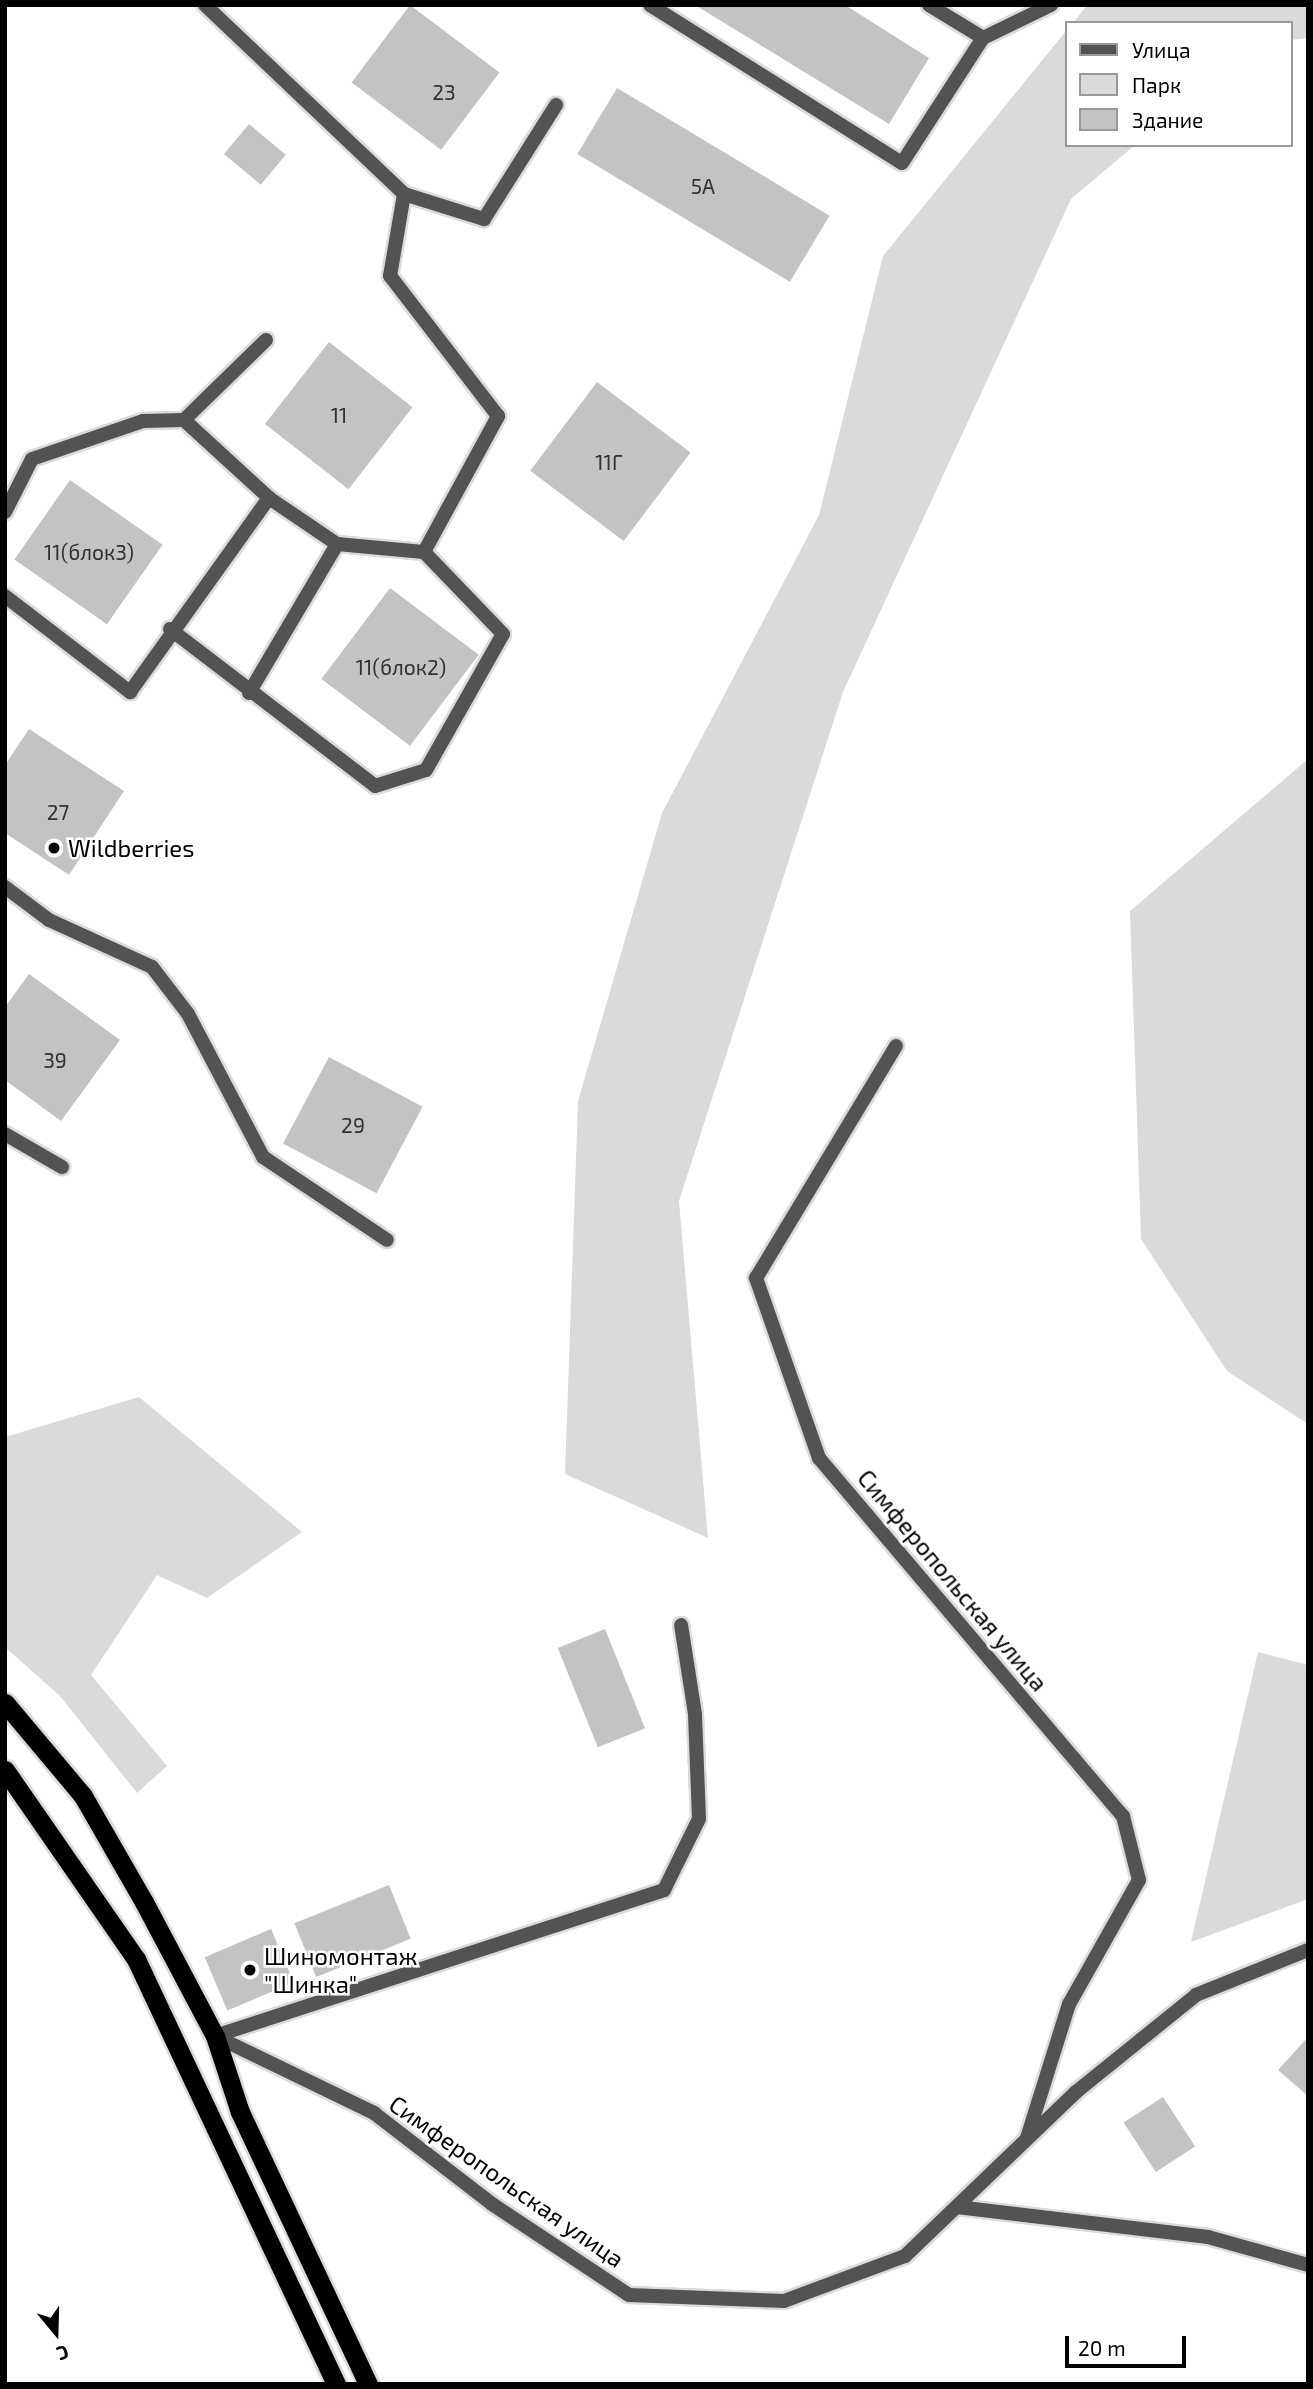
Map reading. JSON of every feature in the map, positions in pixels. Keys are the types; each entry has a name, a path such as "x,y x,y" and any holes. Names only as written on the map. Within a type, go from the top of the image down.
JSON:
{"highway":[{"path":"5,1703 83,1796 215,2036 240,2112 368,2384"},
{"path":"5,1770 136,1959 336,2384"}],"street":[{"path":"205,5 404,194 484,219 556,105"},
{"path":"650,5 902,163 983,38 1051,5"},
{"path":"929,5 983,38"},
{"path":"404,194 390,276 498,416 424,552"},
{"path":"5,512 32,459 143,421 184,420 265,340"},
{"path":"170,629 248,694 375,786 426,770 503,634 424,552 337,544 269,498 184,420"},
{"path":"5,596 130,692 170,629 269,498"},
{"path":"248,694 337,544"},
{"path":"5,887 49,920 152,967 188,1014 263,1157 387,1240"},
{"name":"Симферопольская улица","path":"896,1046 757,1278 818,1458 1123,1815 1139,1880 1069,2004 1027,2139"},
{"path":"5,1134 62,1167"},
{"path":"215,2036 664,1890 699,1819 695,1714 681,1625"},
{"name":"Симферопольская улица","path":"215,2036 374,2113 492,2204 629,2295 784,2301 905,2256 1027,2139 1196,1996 1308,1950"},
{"path":"957,2207 1208,2237 1308,2265"}],"green space":[{"path":"1087,5 1308,5 1308,38 1292,40 1292,21 1075,21"},
{"path":"1064,33 1064,147 1133,147 1071,199 843,692 679,1201 708,1538 565,1474 578,1101 662,813 819,515 883,256"},
{"path":"1308,759 1308,1424 1227,1371 1141,1239 1130,911"},
{"path":"139,1397 302,1532 207,1598 157,1575 91,1675 167,1766 137,1793 60,1696 5,1647 5,1437"},
{"path":"1258,1652 1308,1665 1308,1899 1191,1942"}],"building":[{"path":"410,5 499,72 441,150 352,82"},
{"path":"695,5 845,5 929,58 889,124"},
{"path":"617,88 830,216 790,282 577,154"},
{"path":"249,124 286,155 261,185 224,154"},
{"path":"329,342 413,407 349,489 265,424"},
{"path":"597,382 690,452 624,541 530,471"},
{"path":"70,480 163,545 107,624 14,559"},
{"path":"390,588 479,655 410,746 321,679"},
{"path":"29,729 124,791 69,875 5,833 5,765"},
{"path":"29,974 120,1040 61,1121 5,1080 5,1007"},
{"path":"329,1057 423,1107 377,1193 283,1144"},
{"path":"605,1629 645,1728 598,1747 558,1648"},
{"path":"389,1885 411,1939 316,1977 294,1923"},
{"name":"Шиномонтаж \"Шинка\"","path":"271,1929 294,1982 227,2011 205,1957"},
{"path":"1308,2037 1308,2096 1278,2070"},
{"path":"1163,2097 1195,2146 1156,2172 1124,2123"}],"place":[{"name":"Wildberries","path":"54,848"},
{"name":"Шиномонтаж \"Шинка\"","path":"250,1970"}]}
